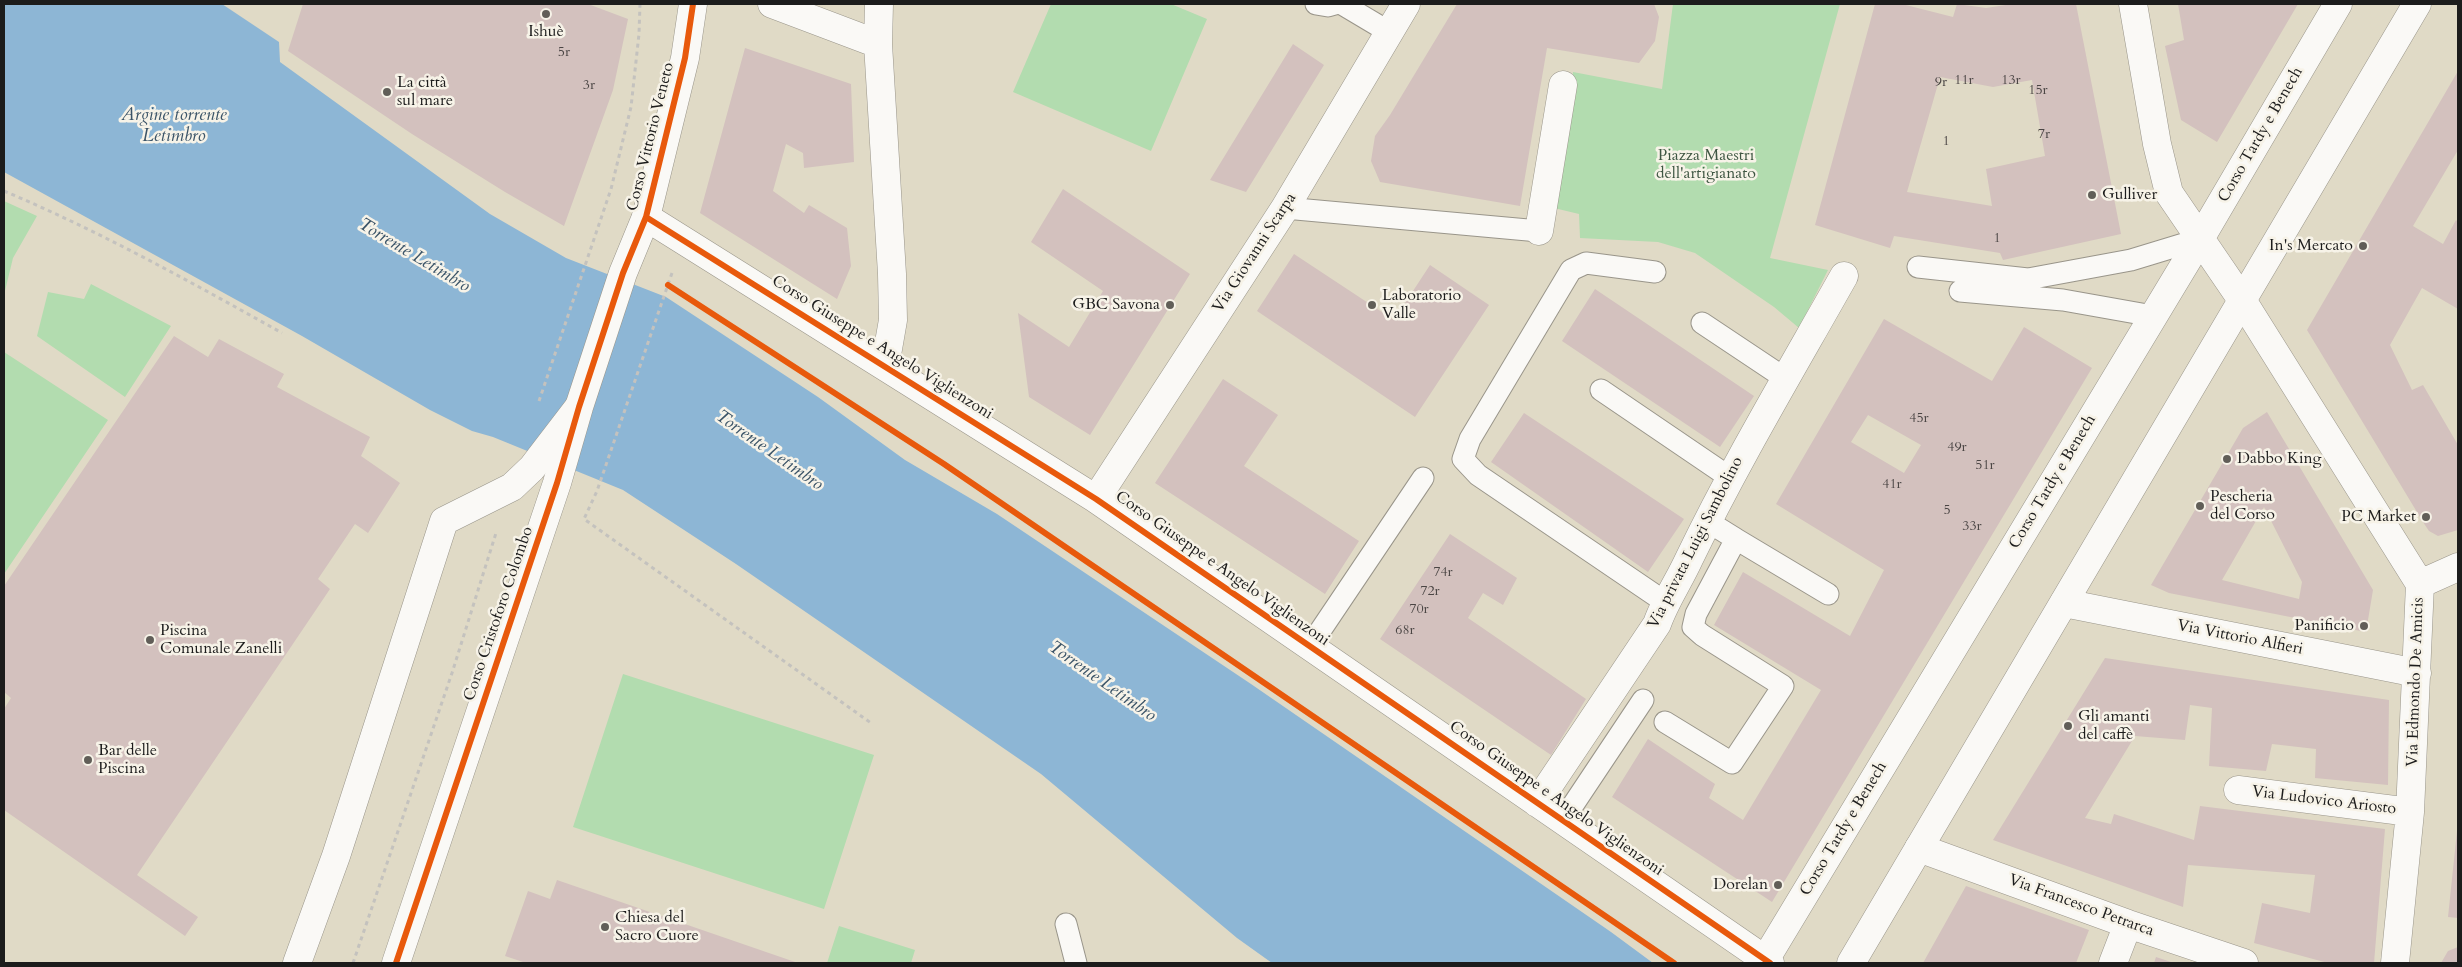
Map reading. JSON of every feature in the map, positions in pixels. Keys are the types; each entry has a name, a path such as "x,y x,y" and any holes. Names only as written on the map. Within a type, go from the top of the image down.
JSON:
{"street":[{"name":"Corso Vittorio Veneto","path":"623,273 646,217 685,58 693,4"},
{"path":"772,4 878,44"},
{"path":"879,4 878,44 893,320 884,366"},
{"name":"Via Giovanni Scarpa","path":"1096,499 1285,208 1406,4"},
{"name":"Via Edmondo De Amicis","path":"2133,4 2157,144 2169,193 2242,300 2420,584 2410,812 2395,963"},
{"name":"Corso Tardy e Benech","path":"1768,962 2200,239 2338,4"},
{"path":"1851,963 2418,4"},
{"path":"1539,231 1563,85"},
{"name":"Corso Giuseppe e Angelo Viglienzoni","path":"646,217 1096,499 1768,962"},
{"name":"Corso Cristoforo Colombo","path":"396,963 557,483 578,407 623,273"},
{"name":"Via privata Luigi Sambolino","path":"1537,803 1657,624 1665,602 1685,568 1729,477 1844,276"},
{"name":"Corso Cristoforo Colombo","path":"297,963 336,856 444,521 512,487 532,468 578,407"},
{"path":"2420,584 2458,567"},
{"name":"Via Vittorio Alfieri","path":"2064,603 2417,673"},
{"name":"Via Ludovico Ariosto","path":"2238,790 2410,812"},
{"name":"Via Francesco Petrarca","path":"1919,848 2128,924 2244,963"},
{"path":"2113,963 2128,924"}],"lane":[{"path":"1316,4 1328,6 1336,4"},
{"path":"1342,4 1389,32"},
{"path":"1285,208 1539,231"},
{"path":"1918,267 2028,279 2131,260 2200,239"},
{"path":"1654,272 1586,263 1571,270 1470,439 1463,459 1478,475 1665,602"},
{"path":"1960,291 2063,300 2153,316"},
{"path":"1702,322 1786,379"},
{"path":"1601,390 1729,477"},
{"path":"1310,646 1423,478"},
{"path":"1707,521 1828,594"},
{"path":"1665,722 1732,763 1784,686 1702,635 1693,627 1696,614 1736,539"},
{"path":"1562,820 1643,700"},
{"path":"1066,924 1076,963"}],"path":[{"path":"536,411 611,190 631,107 639,34 640,4"},
{"path":"4,192 50,210 222,299 282,333"},
{"path":"676,290 668,285 597,491 584,519 871,723"},
{"path":"353,963 452,673 512,487"}],"green space":[{"path":"1051,4 1171,4 1207,19 1151,151 1013,92"},
{"name":"Piazza Maestri dell'artigianato","path":"1673,4 1840,4 1770,258 1828,270 1799,328 1774,307 1695,253 1658,242 1580,238 1579,214 1554,208 1573,72 1662,89"},
{"path":"4,201 37,216 13,258 4,295"},
{"path":"91,284 171,326 125,397 37,336 48,292 84,299"},
{"path":"4,352 108,420 4,574"},
{"path":"623,674 874,755 824,909 573,827"},
{"path":"839,926 915,950 911,963 827,963"}],"water":[{"name":"Argine torrente Letimbro","path":"4,4 222,4 279,42 280,62 490,214 566,258 666,297 818,397 905,460 997,514 1251,684 1611,932 1653,963 1272,963 1237,938 1041,774 736,564 623,490 493,437 472,431 430,410 302,336 4,172"}],"building":[{"path":"303,4 588,4 628,19 613,90 564,226 412,134 288,51"},
{"path":"1457,4 1654,4 1659,17 1655,41 1639,63 1547,48 1520,206 1380,182 1371,161 1375,136 1390,115"},
{"path":"1875,4 1902,4 1953,17 1957,4 1986,8 2012,4 2076,4 2121,234 2003,260 2000,253 1894,236 1890,248 1815,225","holes":["1940,77 1993,87 2032,80 2045,156 1986,169 1992,206 1907,192"]},
{"path":"2178,4 2298,4 2217,142 2181,120 2165,46 2184,40"},
{"path":"1293,44 1324,65 1246,192 1210,180"},
{"path":"745,48 851,84 854,162 804,168 803,153 786,144 773,191 804,213 809,205 847,228 851,266 837,299 700,213"},
{"path":"2458,71 2458,150 2413,226 2443,244 2456,220 2458,222 2458,309 2422,288 2390,345 2412,390 2423,385 2458,445 2458,530 2438,536 2429,531 2423,522 2307,330"},
{"path":"1063,189 1190,274 1090,435 1029,397 1018,313 1069,347 1103,291 1031,242"},
{"path":"1294,254 1394,320 1430,265 1489,305 1415,417 1257,311"},
{"path":"1595,289 1754,396 1720,447 1562,341"},
{"path":"1884,319 1992,381 2024,327 2092,368 1772,902 1612,797 1648,739 1715,784 1709,798 1743,820 1821,690 1714,625 1743,572 1850,636 1884,570 1776,504","holes":["1868,415 1921,445 1904,473 1851,442"]},
{"name":"Piscina Comunale Zanelli","path":"174,336 208,357 219,339 284,374 277,387 370,437 361,456 400,483 368,533 355,524 318,579 330,589 137,875 198,917 185,936 4,810 4,709 11,698 4,692 4,586"},
{"path":"1223,379 1278,415 1244,466 1359,541 1325,594 1155,483"},
{"path":"2267,412 2373,590 2366,632 2169,593 2151,585 2243,428","holes":["2264,507 2302,582 2299,599 2222,580"]},
{"path":"1524,413 1684,519 1648,572 1491,462"},
{"path":"1450,534 1517,578 1503,605 1483,593 1468,618 1586,699 1551,755 1380,639"},
{"path":"2105,658 2389,700 2388,785 2315,778 2316,749 2272,744 2266,771 2209,766 2212,708 2190,705 2185,740 2135,736 2085,818 2111,824 2114,814 2194,840 2200,806 2385,829 2374,963 2328,963 2254,943 2262,903 2310,913 2315,875 2188,865 2183,907 1993,840"},
{"path":"2457,831 2458,918 2448,917"},
{"name":"Chiesa del Sacro Cuore","path":"557,880 798,963 526,963 505,956 528,891 550,899"},
{"path":"1966,886 2089,930 2076,963 1923,963"},
{"path":"2458,947 2458,963 2441,963 2448,951"},
{"path":"2156,957 2174,963 2154,963"}],"cycle path":[{"path":"396,963 557,483 579,407 623,273 646,217 685,58 693,4"},
{"path":"646,217 1096,499 1770,963"},
{"path":"668,285 944,464 1674,963"}],"place":[{"name":"Ishuè","path":"546,14"},
{"name":"La città sul mare","path":"387,92"},
{"name":"Gulliver","path":"2092,195"},
{"name":"In's Mercato","path":"2363,246"},
{"name":"GBC Savona","path":"1170,305"},
{"name":"Laboratorio Valle","path":"1372,305"},
{"name":"Dabbo King","path":"2227,459"},
{"name":"Pescheria del Corso","path":"2200,506"},
{"name":"PC Market","path":"2426,517"},
{"name":"Panificio","path":"2364,626"},
{"name":"Piscina Comunale Zanelli","path":"150,640"},
{"name":"Gli amanti del caffè","path":"2068,726"},
{"name":"Bar delle Piscina","path":"88,760"},
{"name":"Dorelan","path":"1778,885"},
{"name":"Chiesa del Sacro Cuore","path":"605,927"}],"water label":[{"name":"Torrente Letimbro","path":"414,256"},
{"name":"Torrente Letimbro","path":"769,451"},
{"name":"Torrente Letimbro","path":"1102,682"}]}
